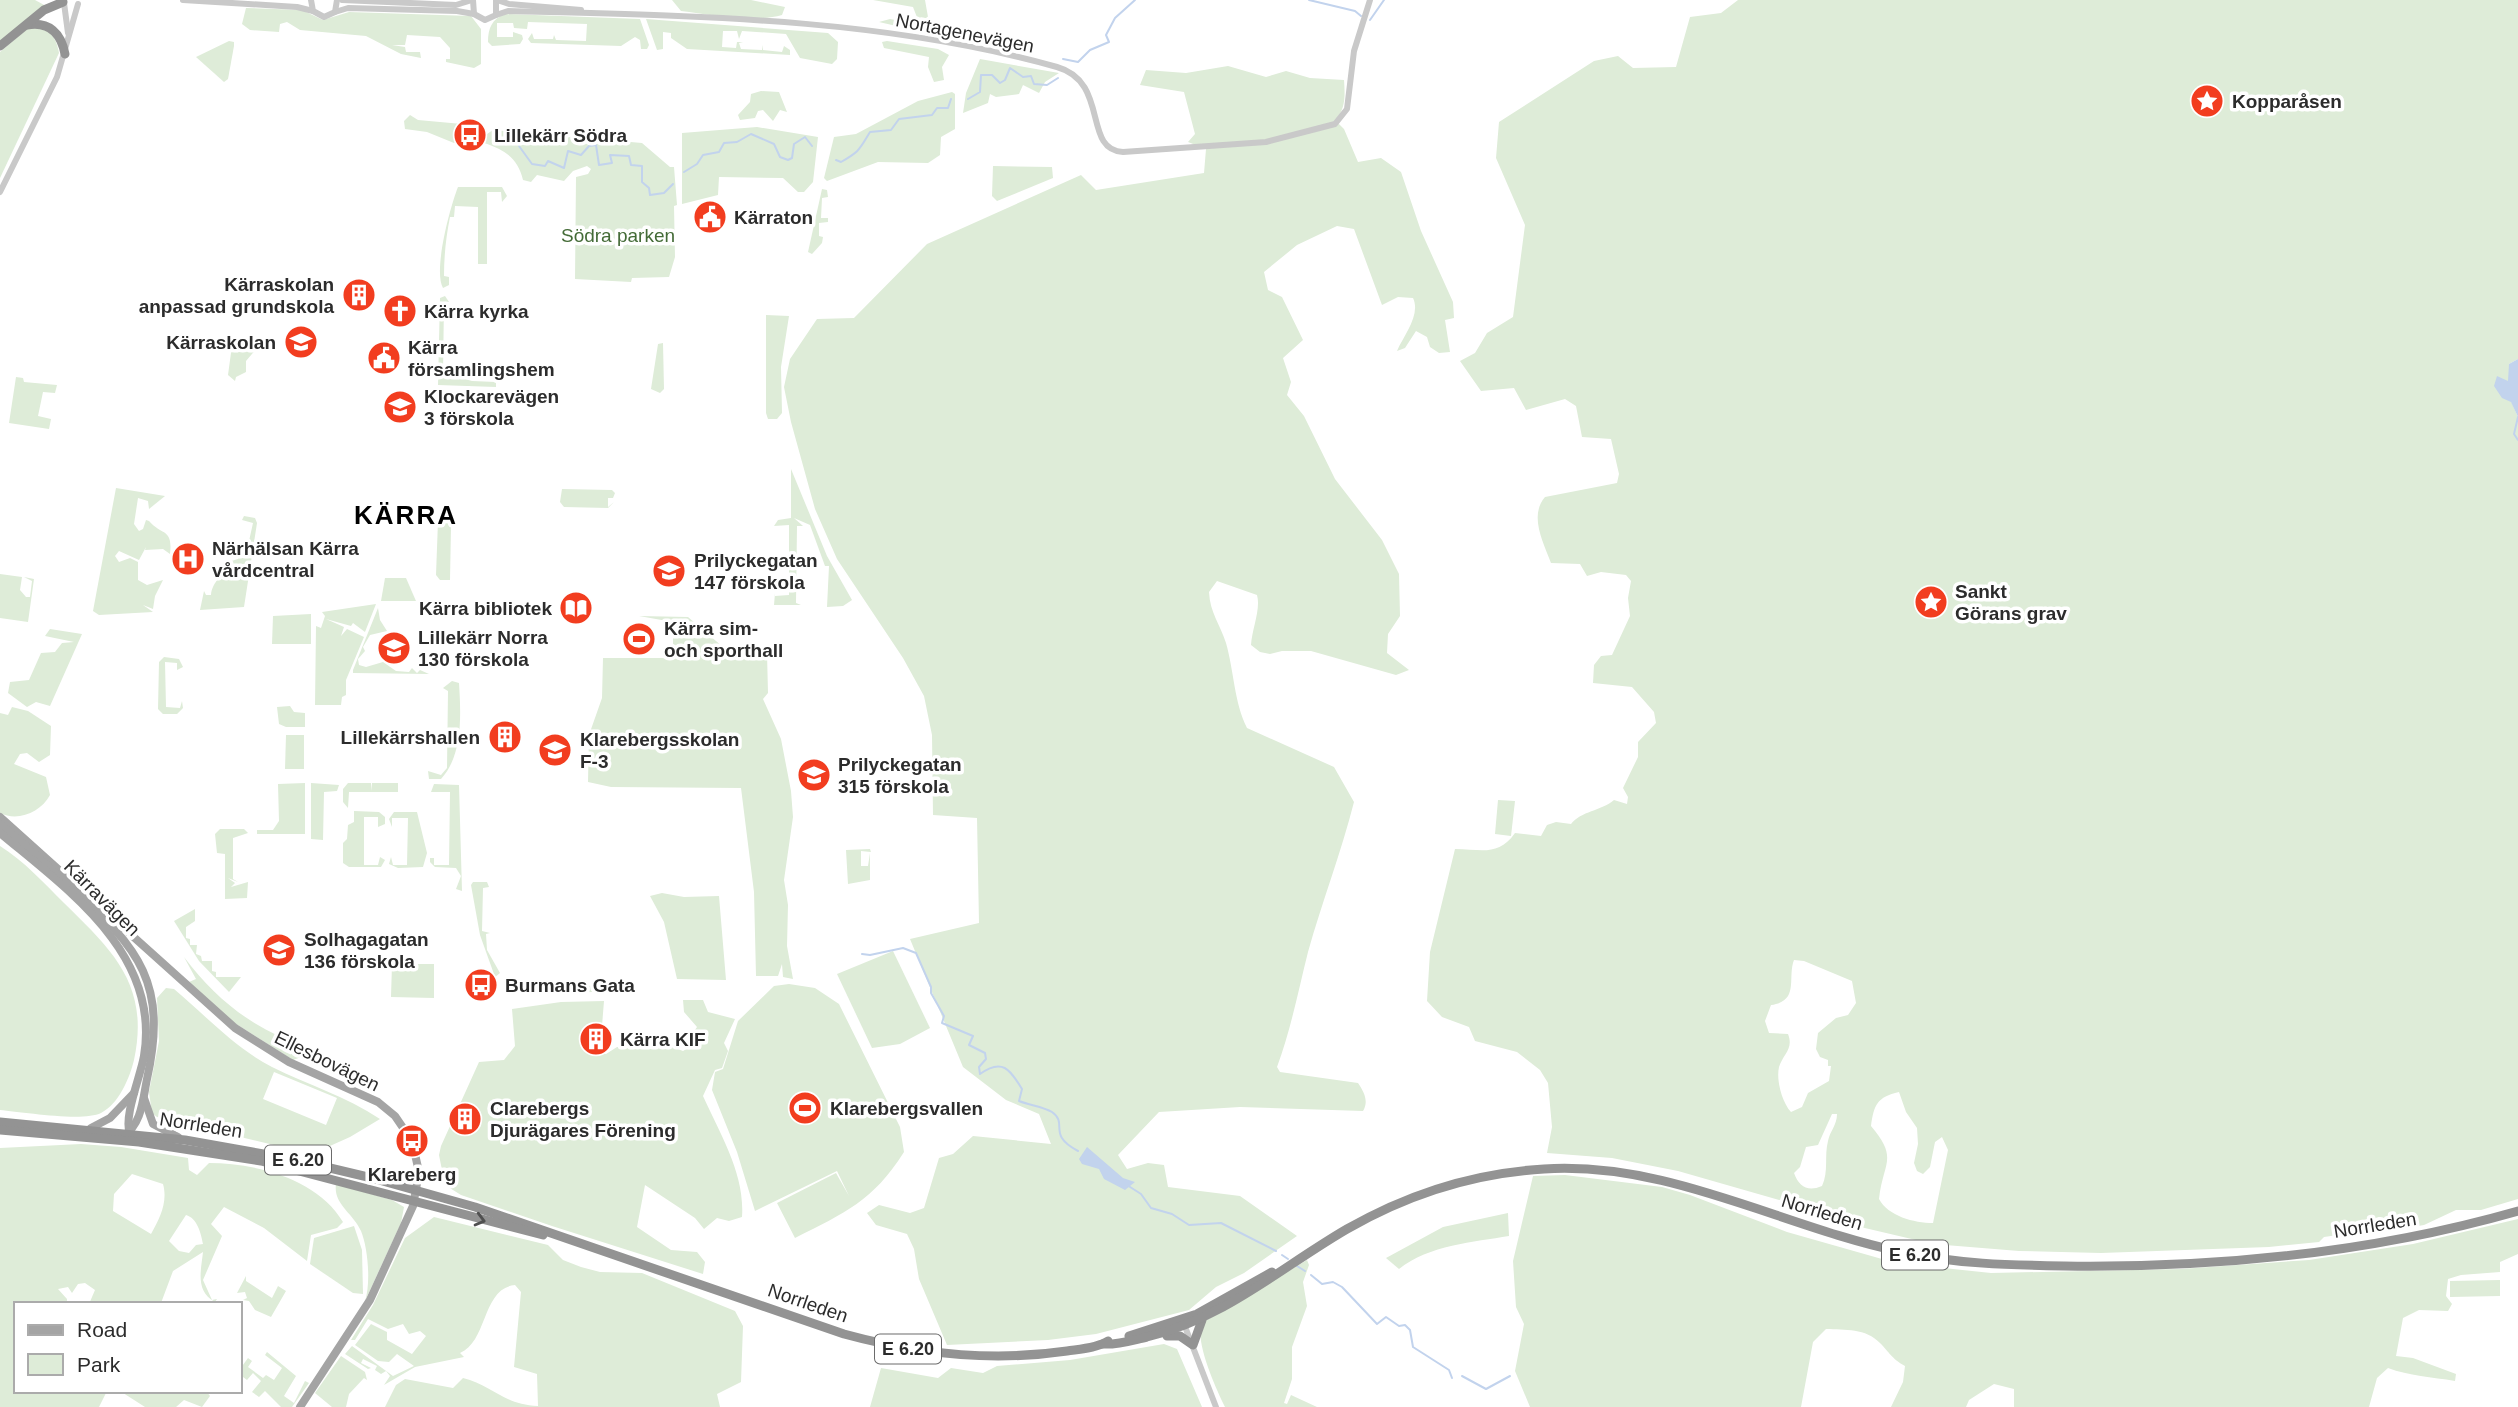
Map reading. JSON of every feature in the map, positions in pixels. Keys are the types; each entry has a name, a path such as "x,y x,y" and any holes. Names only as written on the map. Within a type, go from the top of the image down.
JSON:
{"highway":[{"path":"0,46 50,7 62,2"},
{"path":"25,25 41,24 53,29 61,40 65,54"},
{"name":"Norrleden","path":"0,1122 129,1132 292,1159 418,1190 844,1334 919,1351 959,1355 1023,1355 1147,1336 1184,1323 1378,1212 1429,1191 1503,1173 1558,1168 1611,1171 1651,1177 1696,1189 1852,1241 1906,1254 2002,1264 2140,1265 2291,1255 2428,1234 2518,1211"},
{"name":"Norrleden","path":"0,1130 139,1142 292,1167 415,1202 552,1236"},
{"name":"Norrleden","path":"1103,1344 1202,1319 1256,1290 1301,1257"},
{"path":"1147,1336 1180,1336 1193,1345 1202,1319"}],"main road":[{"name":"Ellesbovägen","path":"0,817 234,1028 289,1062 386,1108 412,1140 419,1166 415,1202 370,1300 300,1407"},
{"name":"Kärravägen","path":"0,824 108,920 138,958 148,981 155,1020 152,1056 140,1093"},
{"name":"Kärravägen","path":"0,833 95,917 130,965 142,999 146,1029 135,1126 129,1132"},
{"path":"91,1128 110,1118 140,1093 153,1124 185,1140"},
{"path":"107,1139 129,1132 139,1142"}],"street":[{"name":"Nortagenevägen","path":"183,0 297,7 324,17 348,8 457,11 485,20 508,11 597,12 844,28 920,38 1053,66 1072,74 1085,86 1100,135 1110,148 1123,152 1266,142 1335,124 1347,109 1354,51 1370,0"},
{"path":"311,0 313,11"},
{"path":"335,12 339,0 456,5 473,0 474,15"},
{"name":"Nortagenevägen","path":"496,15 496,0 509,5 553,6 597,12"},
{"path":"0,192 47,98 65,54 80,2 62,2 68,39"},
{"path":"1184,1323 1216,1407"}],"green space":[{"path":"0,0 35,0 46,6 0,41"},
{"path":"672,0 751,0 785,7 782,15 732,18 681,11"},
{"path":"873,0 925,0 931,34 879,22 890,19 920,25 913,7"},
{"path":"1738,0 2518,0 2518,359 2509,364 2511,401 2518,417 2518,1199 2481,1210 2456,1210 2424,1225 2343,1239 2338,1235 2324,1237 2319,1242 2269,1247 2101,1253 2019,1251 1933,1244 1852,1225 1797,1205 1678,1171 1612,1158 1547,1153 1552,1127 1548,1083 1540,1070 1517,1052 1475,1041 1469,1027 1442,1017 1427,1001 1430,952 1455,849 1495,849 1509,841 1515,833 1541,836 1547,825 1556,822 1571,824 1580,816 1614,800 1627,804 1628,797 1623,788 1638,757 1638,742 1656,723 1654,712 1632,687 1593,683 1594,665 1601,656 1612,655 1630,616 1628,598 1631,581 1626,575 1601,572 1587,576 1580,564 1551,563 1539,529 1538,512 1545,497 1617,483 1619,474 1611,439 1582,437 1576,406 1565,399 1526,410 1514,388 1481,391 1460,361 1475,353 1487,333 1513,317 1525,225 1496,158 1499,122 1594,61 1618,56 1633,68 1676,67 1690,17 1721,13","holes":["1794,960 1804,961 1852,981 1856,1003 1848,1015 1836,1018 1818,1033 1816,1049 1820,1057 1828,1060 1828,1066 1831,1066 1829,1081 1808,1093 1802,1107 1791,1112 1782,1097 1778,1078 1779,1067 1789,1048 1790,1039 1788,1034 1769,1033 1765,1021 1771,1005 1780,1003 1789,994","1899,1092 1906,1112 1917,1128 1918,1144 1914,1163 1917,1171 1923,1174 1930,1167 1935,1142 1942,1137 1948,1150 1933,1223 1918,1222 1895,1214 1879,1199 1887,1154 1880,1137 1871,1126 1878,1103 1886,1096","1832,1114 1837,1114 1828,1141 1822,1186 1808,1188 1801,1185 1794,1173 1800,1167 1806,1147 1818,1145"]},
{"path":"246,8 302,10 323,20 349,12 471,16 481,29 481,64 474,68 446,62 446,59 450,59 450,48 440,37 407,35 405,45 392,45 405,47 406,52 420,52 421,58 401,54 366,36 300,30 287,22 280,24 279,32 250,30 242,24"},
{"path":"505,14 640,19 649,45 647,49 641,49 640,40 635,37 621,46 531,43 528,39 532,33 534,39 553,39 554,35 556,40 586,41 587,24 528,22 527,29 514,28 513,23 497,23 497,37 513,37 513,32 522,35 523,39 520,44 492,46 488,42 490,28 494,21"},
{"path":"646,19 828,33 838,42 837,59 832,64 800,58 786,34 742,31 739,39 737,31 723,31 722,47 736,48 737,42 743,42 739,43 741,49 762,50 762,45 763,50 782,52 784,46 790,50 790,55 687,49 671,38 671,33 663,32 663,49 657,50"},
{"path":"38,27 53,36 59,53 0,178 0,52 27,29"},
{"path":"229,41 234,42 234,46 228,79 224,82 196,57"},
{"path":"882,42 938,49 949,55 942,67 944,80 934,82 928,67 929,57 884,48"},
{"path":"980,59 1059,73 1045,82 1039,93 1023,85 1019,94 996,97 990,94 988,103 963,113 966,93"},
{"path":"1228,66 1266,77 1286,71 1310,78 1344,80 1343,106 1335,120 1344,129 1358,162 1381,158 1401,172 1421,231 1453,302 1454,318 1445,320 1450,352 1439,353 1430,347 1427,337 1416,331 1405,348 1397,351 1411,325 1415,311 1413,298 1398,297 1382,305 1354,229 1337,226 1297,245 1264,272 1268,290 1282,297 1303,340 1283,358 1291,382 1287,395 1304,416 1335,479 1382,540 1399,574 1400,616 1388,634 1387,653 1409,670 1396,675 1311,651 1282,651 1270,654 1260,652 1251,645 1258,606 1257,595 1217,581 1209,592 1213,612 1226,643 1239,708 1247,728 1334,767 1354,802 1308,952 1277,1067 1280,1072 1358,1083 1366,1104 1363,1111 1240,1107 1159,1112 1118,1155 1127,1169 1148,1163 1164,1165 1168,1187 1240,1196 1297,1236 1244,1273 1216,1287 1189,1310 1096,1334 1048,1340 947,1345 919,1279 914,1249 907,1234 876,1225 867,1213 879,1205 910,1213 924,1208 939,1158 953,1154 973,1136 1051,1144 1039,1114 1006,1100 963,1067 910,939 979,923 977,818 933,815 932,735 924,696 903,658 837,559 815,509 784,387 790,359 817,319 854,318 927,244 1081,175 1096,190 1204,173 1206,149 1188,142 1195,134 1184,92 1140,85 1146,70 1186,73"},
{"path":"761,91 779,92 787,112 780,110 773,121 763,110 758,111 755,118 740,120 738,115 750,102 751,94"},
{"path":"952,92 955,94 955,129 941,137 940,155 928,163 878,162 827,181 824,178 834,137 856,134 918,101"},
{"path":"410,115 418,120 462,124 467,127 463,142 454,143 427,132 405,129 404,121"},
{"path":"757,127 818,137 813,182 804,192 798,192 783,178 719,177 718,195 682,204 682,133"},
{"name":"Södra parken","path":"493,130 642,143 670,167 674,167 677,205 674,206 675,257 669,277 632,278 631,282 575,279 576,177 588,174 591,169 587,166 573,171 564,181 537,175 531,182 523,180 514,160 504,152 484,143 476,147 478,140"},
{"path":"993,166 1052,167 1053,178 997,201 992,196"},
{"path":"458,187 502,187 507,196 502,202 501,192 487,192 487,264 478,264 478,207 455,206 446,239 444,276 449,277 449,285 443,288 440,280 441,254 447,223"},
{"path":"822,189 827,190 828,197 822,198 821,218 828,218 828,222 819,223 822,243 812,254 808,252"},
{"path":"445,296 449,302 444,302 443,373 472,381 496,382 496,387 438,385 440,298"},
{"path":"766,315 789,316 781,367 782,413 777,419 768,419 766,413"},
{"path":"245,337 257,348 246,361 246,372 236,377 235,381 228,375 233,338"},
{"path":"663,343 664,389 660,393 651,389 658,344"},
{"path":"16,377 23,378 24,382 57,385 55,393 43,392 38,416 51,419 49,429 9,423"},
{"path":"791,469 827,556 852,600 843,606 827,607 829,566 825,566 810,525 794,518 803,526 797,526 796,603 801,605 774,605 775,593 775,596 789,595 789,525 774,526 778,520 791,518"},
{"path":"116,488 165,496 149,509 148,501 138,498 134,524 139,531 143,529 146,520 166,533 170,540 170,554 163,549 145,550 146,547 139,560 119,551 115,556 119,562 130,558 138,562 138,580 147,585 163,580 155,596 153,609 143,605 153,612 99,615 93,611"},
{"path":"562,489 612,490 615,493 613,498 608,498 608,507 614,502 608,508 564,507 560,502"},
{"path":"444,512 451,526 450,580 440,580 436,575 438,521"},
{"path":"244,516 255,518 257,523 244,607 200,610 204,591 206,595 211,595 225,563 238,559 240,549 247,550 253,523 242,520"},
{"path":"0,574 22,577 20,590 26,597 30,597 32,581 24,577 34,579 28,622 0,618"},
{"path":"385,578 406,578 416,601 381,601"},
{"path":"376,604 365,632 353,623 351,626 326,619 344,627 341,636 347,629 364,637 346,680 346,695 342,697 341,705 315,705 316,626 321,628 325,616 322,612"},
{"path":"378,608 380,620 387,631 370,635 363,647 365,651 358,659 359,665 366,667 383,662 396,671 409,672 412,668 417,673 420,670 429,674 353,673 353,670"},
{"path":"311,614 311,644 272,644 273,616"},
{"path":"639,616 688,617 730,653 767,653 768,693 763,699 781,739 791,791 793,817 784,880 788,905 787,946 793,979 783,977 782,964 778,976 756,976 754,892 741,788 611,787 588,782 589,735 602,698 603,658 673,658 673,622"},
{"path":"50,629 82,634 50,706 36,702 27,707 8,693 10,682 29,680 41,653 55,652 62,643 74,642 45,636"},
{"path":"164,657 179,659 183,667 177,670 177,663 165,662 166,707 180,708 182,701 183,708 177,714 163,714 158,709 159,662"},
{"path":"452,681 459,683 460,721 457,747 448,769 441,779 429,779 428,771 441,775 447,768 448,691 443,688"},
{"path":"290,706 294,712 305,713 305,727 286,727 279,724 277,707"},
{"path":"12,707 28,711 51,726 50,755 39,762 27,753 20,754 14,764 46,777 50,795 35,811 21,816 0,813 0,713 8,715"},
{"path":"286,735 304,735 304,769 285,769"},
{"path":"305,783 305,834 257,834 257,830 273,830 279,821 278,784"},
{"path":"311,783 339,785 337,791 324,792 323,840 311,839"},
{"path":"348,783 371,783 372,791 372,783 398,783 398,792 349,792 348,808 343,802 343,789"},
{"path":"434,784 459,785 462,891 456,889 461,876 456,868 435,867 430,862 430,858 434,858 434,865 449,865 450,792 431,792"},
{"path":"1498,800 1515,801 1511,836 1495,834"},
{"path":"354,811 379,812 385,817 385,824 378,827 378,817 364,817 364,865 378,865 380,857 385,860 381,867 349,867 343,863 343,843 347,839 348,825 354,822"},
{"path":"394,812 417,812 427,853 423,867 398,868 389,864 391,857 393,865 407,865 408,818 392,818 392,827 389,819"},
{"path":"220,829 244,829 248,833 233,838 233,879 238,882 228,878 235,883 231,887 248,882 247,898 225,899 225,854 217,853 215,834"},
{"path":"0,846 34,873 98,937 123,971 132,990 137,1011 138,1034 134,1060 127,1082 118,1097 101,1113 67,1117 0,1110"},
{"path":"870,849 871,852 861,851 861,866 868,866 870,853 870,880 848,884 846,850"},
{"path":"473,882 487,882 489,887 483,888 482,931 490,933 486,934 487,950 500,973 495,977 480,935 471,885"},
{"path":"662,893 684,897 719,896 726,980 677,979 664,922 650,896"},
{"path":"195,909 195,921 186,927 186,938 190,939 190,945 197,945 196,954 201,956 202,961 212,961 212,971 216,972 216,977 241,977 229,992 199,961 174,921"},
{"path":"893,951 930,1028 900,1044 872,1048 837,974"},
{"path":"184,957 223,1000 253,1022 305,1047 304,1056 293,1060 233,1022 189,982 196,979"},
{"path":"392,964 434,964 434,998 391,997"},
{"path":"618,984 617,991 540,994 536,988"},
{"name":"Klarebergsvallen","path":"789,984 815,988 839,1004 900,1127 904,1152 881,1183 857,1204 795,1238 777,1203 836,1173 849,1196 837,1171 755,1211 737,1152 712,1090 715,1072 723,1069 738,1021 774,986"},
{"path":"166,988 174,989 233,1041 258,1059 380,1119 350,1137 312,1154 157,1117 152,1113 149,1092 159,1041 157,998","holes":["274,1072 337,1098 326,1125 263,1099"]},
{"path":"683,1000 703,1000 708,1012 735,1019 724,1043 728,1051 722,1068 715,1070 703,1096 736,1170 742,1217 729,1221 717,1218 704,1229 695,1218 645,1185 637,1227 671,1250 697,1252 705,1262 703,1274 461,1195 445,1185 439,1155 441,1146 479,1062 504,1060 515,1046 512,1009 561,1002 604,1001 602,1026 590,1026 583,1032 584,1050 606,1054 617,1047 646,1047 647,1037 683,1051 688,1048 688,1040 697,1027 684,1012"},
{"path":"81,1144 121,1147 188,1158 189,1170 197,1175 209,1163 265,1170 302,1184 332,1207 343,1222 337,1228 311,1235 307,1261 264,1228 224,1207 211,1224 222,1236 203,1280 212,1300 202,1286 203,1252 173,1271 161,1302 90,1302 95,1290 85,1283 78,1284 72,1293 68,1287 58,1289 67,1302 14,1302 14,1393 106,1393 99,1407 0,1407 0,1148","holes":["132,1174 163,1184 164,1204 151,1234 113,1211 114,1194","186,1215 200,1231 203,1244 196,1245 189,1253 179,1251 169,1241"]},
{"path":"1565,1175 1662,1187 1787,1232 1896,1263 1991,1273 2181,1269 2309,1260 2413,1244 2518,1219 2518,1254 2500,1262 2500,1272 2461,1275 2448,1279 2446,1296 2452,1304 2448,1311 2419,1310 2403,1318 2396,1356 2413,1358 2456,1374 2455,1381 2412,1375 2388,1368 2377,1378 2369,1407 2014,1407 2014,1389 1994,1384 1969,1400 1966,1407 1891,1407 1903,1382 1905,1366 1868,1335 1855,1331 1826,1329 1813,1342 1801,1407 1530,1407 1515,1371 1524,1324 1516,1307 1513,1261 1533,1176"},
{"path":"336,1184 392,1200 404,1207 401,1223 365,1301 368,1275 363,1238 358,1225 338,1197"},
{"path":"1508,1213 1509,1236 1438,1250 1399,1269 1386,1258 1443,1227"},
{"path":"434,1217 548,1245 563,1260 581,1267 600,1272 642,1273 735,1311 743,1326 741,1382 717,1394 720,1407 385,1407 396,1385 405,1379 453,1388 463,1378 507,1399 538,1406 537,1374 514,1367 521,1292 515,1285 504,1288 496,1295 476,1338 460,1353 464,1357 415,1367 384,1385 390,1376 386,1371 381,1374 375,1370 377,1366 363,1359 361,1363 371,1368 368,1369 345,1354 352,1346 393,1376 414,1366 397,1354 389,1362 378,1361 355,1345 371,1324 387,1332 387,1340 412,1354 426,1336 420,1331 409,1334 403,1324 388,1329 368,1319 355,1340 351,1340 373,1305 405,1238"},
{"path":"354,1226 362,1250 363,1294 353,1293 310,1264 314,1238"},
{"path":"1307,1260 1309,1265 1303,1282 1307,1306 1292,1347 1292,1379 1284,1403 1287,1404 1291,1395 1317,1407 1225,1407 1203,1352 1200,1331 1202,1323"},
{"path":"246,1276 246,1281 272,1298 278,1286 286,1291 271,1317 255,1310 249,1301 243,1300 247,1298 245,1292 237,1293"},
{"path":"2500,1280 2500,1296 2450,1297 2450,1281"},
{"path":"1164,1344 1177,1349 1202,1407 870,1407 881,1368 938,1378 951,1368 983,1373 997,1366 1070,1360"},
{"path":"267,1352 296,1376 284,1396 294,1403 305,1381 309,1383 292,1407 281,1407 265,1391 259,1397 252,1392 261,1381 253,1373 247,1380 242,1378 242,1366 248,1358 252,1361 248,1367 263,1378 266,1375 274,1380 282,1368 265,1355"},
{"path":"341,1356 365,1372 367,1380 364,1378 349,1394 346,1407 332,1407 315,1393"},
{"path":"123,1393 208,1393 210,1396 202,1407 184,1400 176,1407 145,1407"}],"water":[{"path":"2518,359 2518,417 2511,402 2502,398 2494,386 2497,376 2508,381 2509,364"},
{"path":"1087,1147 1123,1178 1135,1182 1125,1190 1104,1179 1099,1169 1082,1164 1079,1159"}],"waterway":[{"path":"1063,59 1078,62 1090,50 1109,42 1106,35 1115,18 1135,0"},
{"path":"1309,0 1355,11 1361,16"},
{"path":"1370,20 1384,0"},
{"path":"968,99 980,92 981,75 992,75 1000,83 1005,80 1010,68 1023,77 1031,76 1034,84 1047,85 1058,78"},
{"path":"836,160 841,162 856,152 870,132 891,130 899,119 932,115 937,108 948,108 951,99"},
{"path":"684,172 697,164 703,155 719,152 724,143 737,142 751,134 774,144 780,157 788,160 792,158 794,144 805,137 812,146"},
{"path":"519,146 532,164 545,166 548,161 564,168 568,151 581,155 589,146 596,145 599,165 612,163 610,155 629,156 631,165 642,166 642,182 649,188 650,195 664,193 673,184"},
{"path":"2518,417 2514,434 2518,440"},
{"path":"862,954 870,955 903,948 916,953 931,987 931,993 944,1016 942,1023 973,1036 969,1045 985,1053 986,1059 979,1067 980,1074 1000,1066 1009,1071 1022,1089 1019,1101 1045,1109 1057,1116 1060,1134 1068,1145 1078,1151"},
{"path":"1127,1185 1141,1194 1151,1208 1172,1214 1189,1225 1221,1223 1276,1251"},
{"path":"1282,1255 1288,1259"},
{"path":"1297,1266 1305,1271"},
{"path":"1311,1275 1322,1284 1333,1282 1342,1287 1377,1324 1386,1317 1399,1326 1405,1325 1410,1330 1413,1347 1449,1370 1452,1378"},
{"path":"1462,1376 1486,1389 1510,1376"}],"place":[{"name":"Kopparåsen","path":"2207,101"},
{"name":"Lillekärr Södra","path":"470,135"},
{"name":"Kärraton","path":"710,217"},
{"name":"Kärraskolan anpassad grundskola","path":"359,295"},
{"name":"Kärra kyrka","path":"400,311"},
{"name":"Kärraskolan","path":"301,342"},
{"name":"Kärra församlingshem","path":"384,358"},
{"name":"Klockarevägen 3 förskola","path":"400,407"},
{"name":"Närhälsan Kärra vårdcentral","path":"188,559"},
{"name":"Prilyckegatan 147 förskola","path":"669,571"},
{"name":"Sankt Görans grav","path":"1931,602"},
{"name":"Kärra bibliotek","path":"576,608"},
{"name":"Kärra sim- och sporthall","path":"639,639"},
{"name":"Lillekärr Norra 130 förskola","path":"394,648"},
{"name":"Lillekärrshallen","path":"505,737"},
{"name":"Klarebergsskolan F-3","path":"555,750"},
{"name":"Prilyckegatan 315 förskola","path":"814,775"},
{"name":"Solhagagatan 136 förskola","path":"279,950"},
{"name":"Burmans Gata","path":"481,985"},
{"name":"Kärra KIF","path":"596,1039"},
{"name":"Klarebergsvallen","path":"805,1108"},
{"name":"Clarebergs Djurägares Förening","path":"465,1119"},
{"name":"Klareberg","path":"412,1141"}],"district":[{"name":"KÄRRA","path":"406,515"}]}
